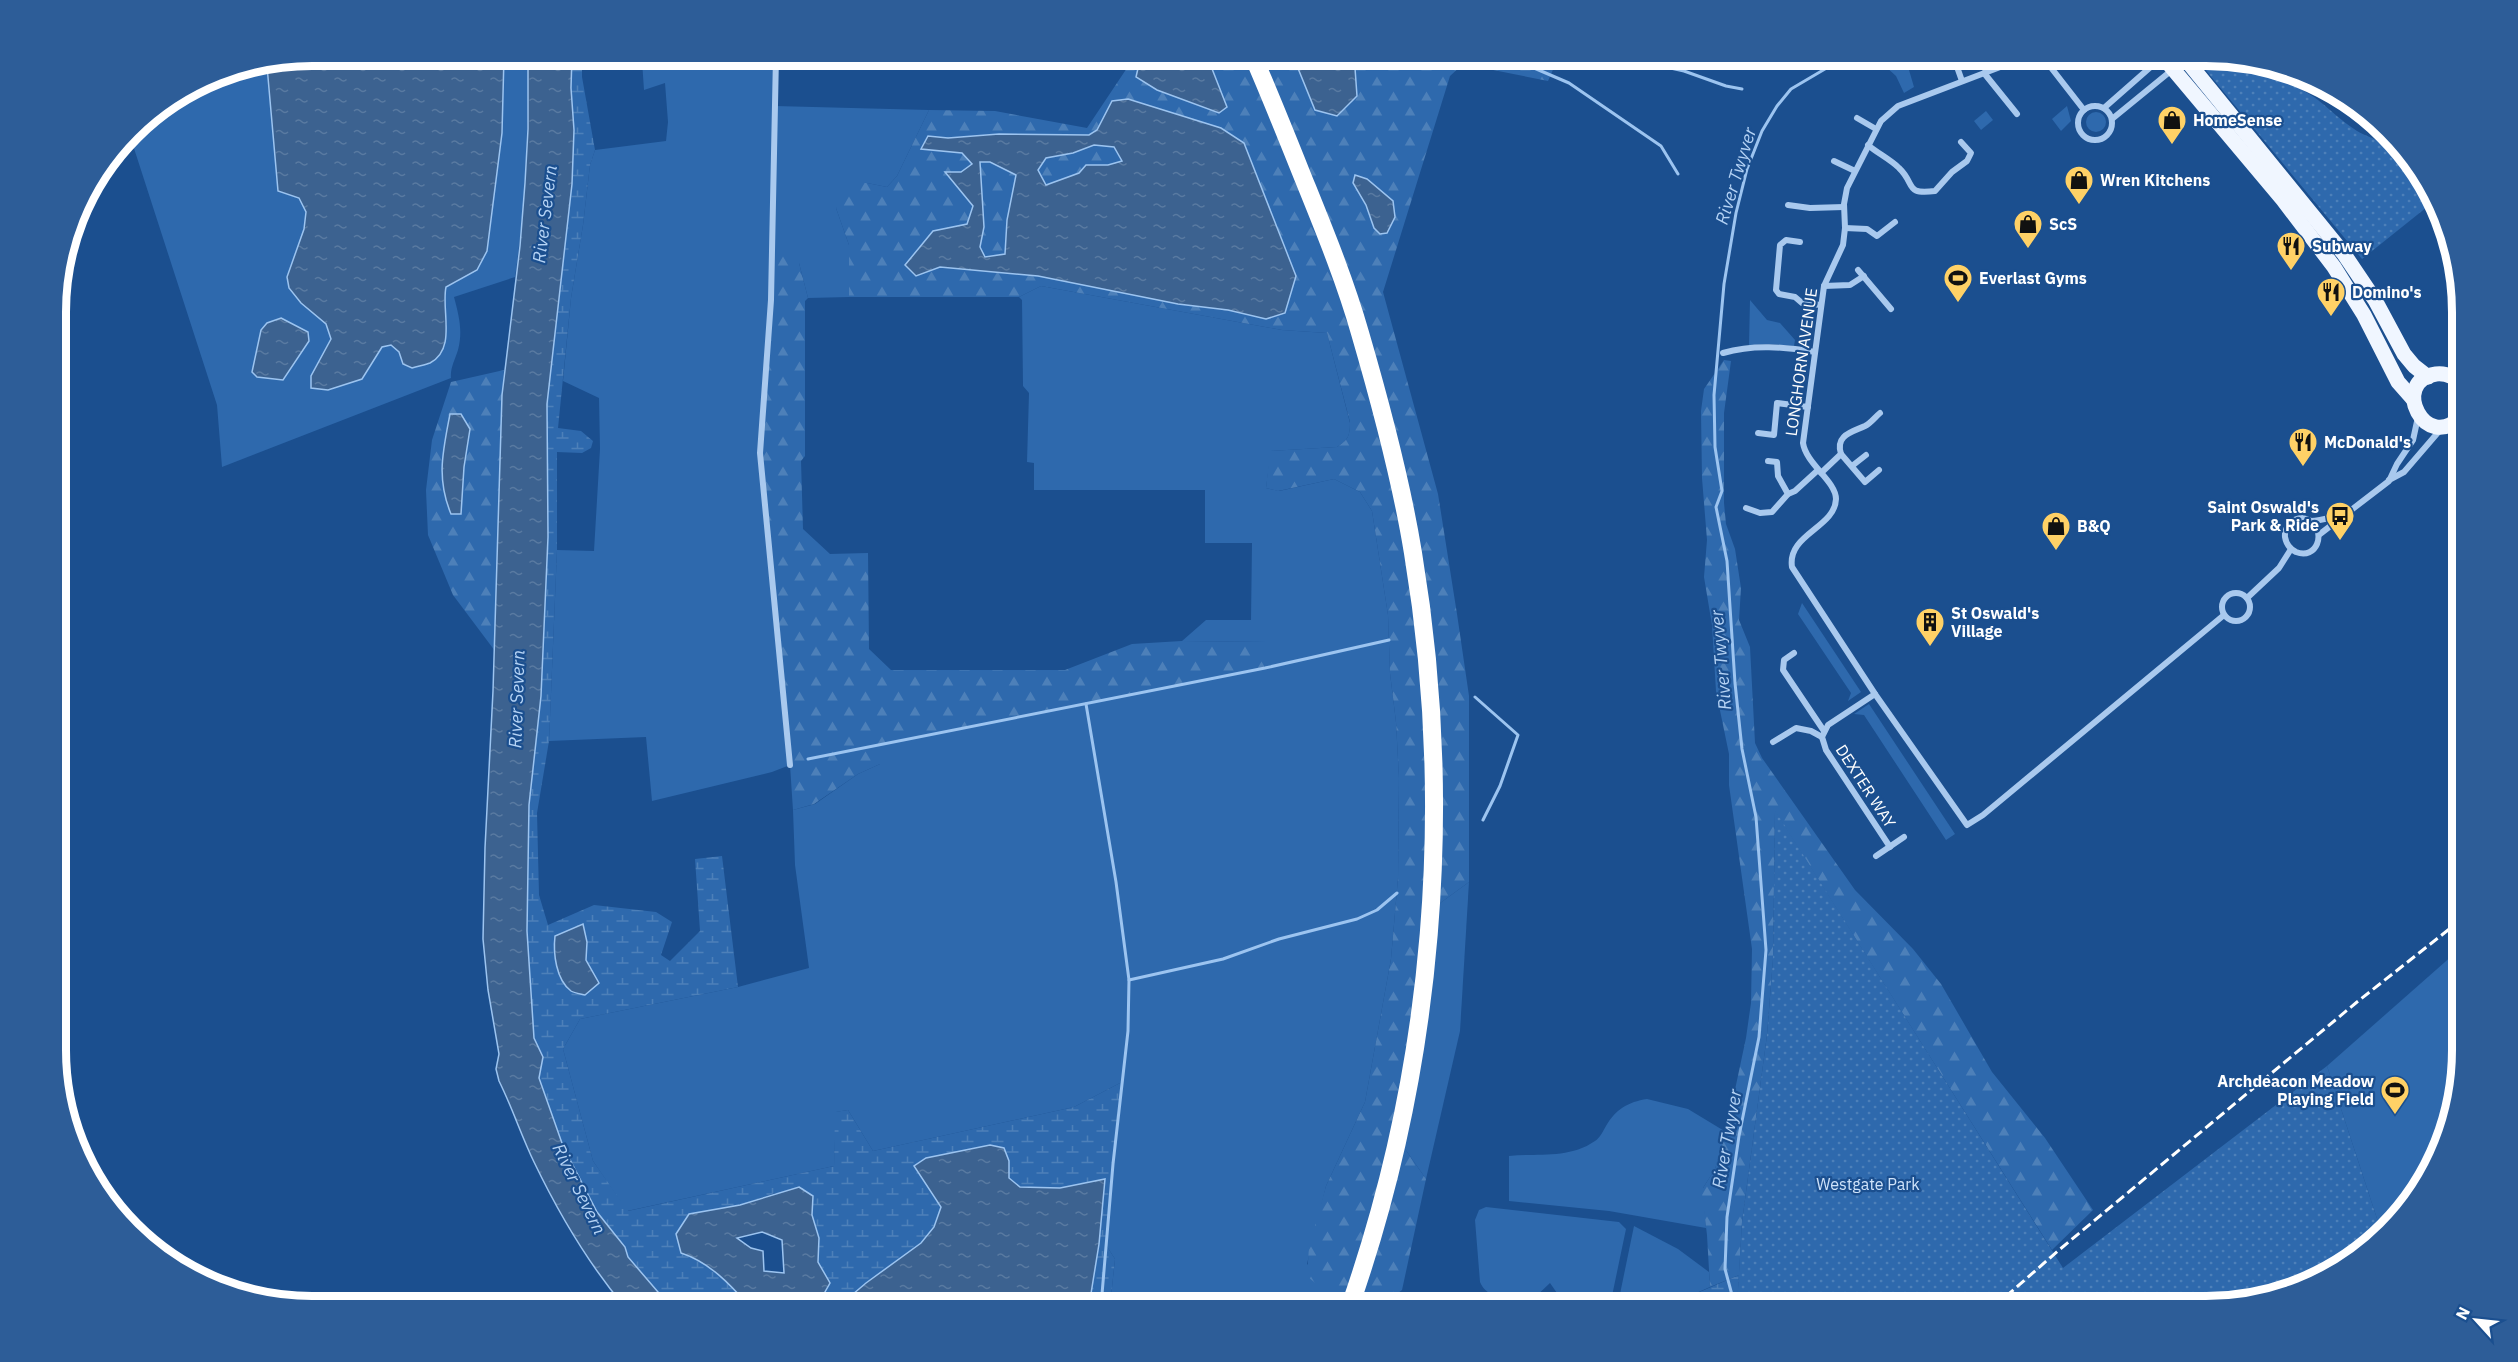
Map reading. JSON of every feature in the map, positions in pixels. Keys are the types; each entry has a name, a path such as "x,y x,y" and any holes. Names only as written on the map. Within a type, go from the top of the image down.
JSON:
{"highway":[{"path":"1257,66 1323,228 1359,331 1395,467 1413,552 1426,645 1434,742 1432,909 1415,1053 1405,1107 1380,1212 1353,1296"}],"main road":[{"path":"2177,66 2328,258 2364,315 2398,382 2414,399"},
{"path":"2178,66 2344,254 2374,300 2404,354 2428,377"},
{"path":"2452,380 2436,374 2428,377 2417,388 2414,399 2418,416 2428,424 2452,424"}],"street":[{"path":"776,66 771,300 760,453 790,765"},
{"path":"1957,66 1962,81"},
{"name":"LONGHORN AVENUE","path":"2002,66 1898,106 1881,121 1876,129 1847,188 1843,246 1824,285 1803,443 1804,451 1836,493 1836,502 1832,512 1796,546 1791,559 1792,567 1875,693 1967,825 1983,815 2224,615"},
{"path":"2050,66 2084,110"},
{"path":"2104,108 2160,66"},
{"path":"2112,119 2104,108 2094,106 2084,110 2078,124 2082,134 2090,140 2101,139 2109,133 2112,119 2163,66"},
{"path":"1984,73 2017,114"},
{"path":"1857,118 1876,129"},
{"path":"1868,145 1900,168 1913,189 1919,193 1935,191 1944,184 1952,172 1967,161 1971,153 1961,142"},
{"path":"1834,161 1855,171"},
{"path":"1788,205 1810,208 1844,207"},
{"path":"1845,228 1867,229 1877,236 1895,222"},
{"path":"1800,242 1786,240 1781,243 1776,290 1779,294 1795,297 1802,303 1821,305"},
{"path":"1824,285 1850,285 1861,273 1891,309"},
{"path":"1723,353 1764,346 1815,352"},
{"path":"1758,433 1774,435 1777,403 1808,407"},
{"path":"1879,470 1865,482 1840,454 1839,447 1842,439 1852,429 1866,426 1880,413"},
{"path":"2389,481 2413,440 2418,416"},
{"path":"2320,534 2311,521 2302,518 2287,527 2285,539 2290,549 2296,552 2308,552 2316,546 2320,534 2345,513 2404,472 2452,426"},
{"path":"1746,508 1760,513 1772,512 1788,494 1795,491 1840,454"},
{"path":"1852,466 1866,456"},
{"path":"1768,461 1777,462 1778,476 1788,494"},
{"path":"2311,521 2345,513"},
{"path":"2247,598 2279,568 2290,549"},
{"path":"2235,592 2247,598 2250,609 2243,620 2234,622 2224,615 2222,606 2226,596 2235,592"},
{"path":"1794,653 1784,660 1783,670 1823,734"},
{"name":"DEXTER WAY","path":"1875,693 1828,724 1823,734 1826,750 1890,847"},
{"path":"1773,742 1797,728 1823,734"},
{"name":"DEXTER WAY","path":"1876,856 1904,837"}],"green space":[{"path":"504,66 528,66 526,166 515,277 454,297 459,317 460,336 451,378 222,467 217,405 133,144 175,107 203,91 248,74 268,70 278,191 299,198 306,212 304,229 287,277 301,303 327,324 331,339 323,355 362,378 382,347 391,345 399,352 403,364 447,325 444,298 446,287 457,282 487,251 502,133"},
{"path":"572,66 582,66 595,150 590,165 571,298 558,428 581,431 593,441 591,448 582,453 557,452 557,550 549,741 537,813 539,895 548,925 594,905 656,912 672,922 661,955 670,961 700,931 695,859 722,856 738,987 580,1019 563,1049 593,1161 628,1211 834,1166 835,1112 848,1110 873,1151 1074,1107 1122,1082 1106,1245 1115,1259 1111,1296 1091,1296 1099,1244 1105,1179 1060,1188 1020,1187 1009,1178 1009,1161 915,1166 941,1207 934,1227 921,1243 851,1296 823,1296 830,1283 818,1262 819,1238 812,1215 813,1196 775,1193 740,1205 689,1214 681,1253 710,1268 740,1296 661,1296 628,1257 625,1247 597,1212 563,1146 539,1078 543,1057 534,1038 527,931 529,805 541,696 548,537 547,404 572,184 574,130"},
{"path":"642,66 776,66 775,106 929,110 897,176 887,187 867,183 836,208 849,245 849,297 808,298 799,263 790,765 772,772 652,801 646,737 549,741 557,550 594,551 600,449 599,398 563,381 571,298 590,165 595,150 666,141 668,122 665,83 644,90"},
{"path":"1128,66 1461,66 1450,76 1383,292 1438,494 1469,696 1469,882 1432,909 1398,1139 1426,1179 1402,1290 1394,1296 1338,1296 1307,1276 1309,1247 1326,1186 1365,1102 1391,959 1398,878 1399,778 1396,722 1390,673 1388,615 1372,511 1360,492 1334,479 1278,491 1266,488 1270,451 1337,447 1346,440 1349,434 1350,422 1327,333 1282,330 1041,286 1019,297 849,297 849,245 836,208 847,183 867,183 887,187 897,176 929,110 995,111 1087,128"},
{"path":"1473,66 1555,66 1548,81"},
{"path":"1885,66 1909,66 1914,87 1904,93 1896,76"},
{"path":"2202,66 2238,68 2266,73 2287,82 2314,97 2357,131 2386,144 2401,162 2428,206 2362,259"},
{"path":"2067,106 2071,121 2061,131 2052,119"},
{"path":"1986,111 1993,120 1981,130 1974,121"},
{"path":"2096,112 2103,115 2106,122 2103,129 2096,132 2089,129 2086,122 2089,115"},
{"path":"772,250 799,263 808,298 805,301 805,456 801,461 803,529 830,554 868,553 869,649 891,670 1065,670 1132,644 1182,641 1265,642 1265,668 881,744 880,764 858,774 814,804 793,810 760,450"},
{"path":"1041,286 1282,330 1327,333 1350,423 1349,434 1346,440 1337,447 1271,451 1266,488 1279,491 1334,479 1360,492 1372,511 1388,615 1390,673 1399,778 1398,878 1391,959 1365,1102 1326,1186 1307,1264 1346,1296 1111,1296 1115,1259 1106,1245 1122,1082 1074,1107 873,1151 848,1110 836,1112 834,1166 627,1211 593,1161 563,1049 580,1019 738,987 809,968 795,865 793,810 815,804 858,774 880,764 880,744 1265,668 1265,642 1182,641 1206,620 1251,620 1252,543 1205,543 1205,490 1034,490 1034,463 1027,462 1029,393 1023,386 1022,300 1019,297"},
{"path":"1750,300 1767,320 1780,323 1795,340 1794,346 1749,345"},
{"path":"1724,360 1731,361 1724,413 1724,503 1726,524 1735,549 1741,588 1739,620 1750,647 1755,743 1762,758 1855,890 1913,949 1941,984 1992,1072 2045,1138 2093,1210 2052,1250 1775,811 1773,959 1767,1035 1742,1222 1739,1275 1710,1287 1702,1194 1703,1188 1715,1169 1726,1132 1746,1038 1751,1003 1752,949 1729,785 1729,754 1716,691 1712,625 1704,577 1707,540 1702,478 1701,411 1704,389"},
{"path":"504,370 495,651 453,595 428,535 426,490 432,440 451,382"},
{"path":"1802,603 1861,692 1848,701 1851,693 1798,614"},
{"path":"1869,704 1955,834 1946,840 1864,715 1854,714"},
{"name":"Westgate Park","path":"1775,810 2063,1268 2327,1066 2379,1225 2343,1255 2315,1271 2270,1288 2238,1294 2206,1296 1738,1296 1742,1222 1767,1035 1773,959"},
{"path":"1469,882 1460,1031 1426,1179 1398,1139 1432,909"},
{"name":"Archdeacon Meadow Playing Field","path":"2452,956 2452,1050 2450,1082 2444,1114 2427,1159 2411,1187 2379,1225 2327,1066"},
{"path":"1647,1099 1688,1109 1726,1132 1715,1169 1703,1188 1706,1228 1609,1211 1509,1201 1509,1156 1564,1153 1585,1147 1598,1138 1618,1111 1628,1104"},
{"path":"1486,1207 1619,1222 1626,1229 1612,1296 1559,1296 1550,1283 1536,1296 1495,1296 1487,1292 1480,1282 1475,1220 1479,1210"},
{"path":"1634,1226 1678,1249 1709,1272 1710,1287 1690,1296 1621,1296"},
{"path":"1739,1275 1738,1296 1690,1296"}],"water":[{"path":"312,66 504,66 502,133 487,251 477,270 446,287 446,339 438,357 430,363 412,368 403,364 399,352 391,345 382,347 362,379 328,390 311,388 311,376 331,339 326,324 301,303 289,288 287,277 304,229 306,212 299,198 278,191 267,70"},
{"name":"River Severn","path":"528,66 572,66 574,130 572,184 547,404 548,537 541,696 529,805 527,931 534,1038 543,1057 539,1078 563,1146 597,1212 625,1247 628,1257 661,1296 616,1296 598,1272 574,1237 529,1152 496,1069 499,1054 488,990 483,939 485,848 493,691 502,395 520,246 528,129"},
{"path":"1139,66 1211,66 1227,107 1219,113 1157,90 1136,77"},
{"path":"1297,66 1353,66 1355,68 1357,96 1337,116 1315,110"},
{"path":"1128,99 1221,128 1244,143 1296,276 1285,313 1266,319 1228,310 1178,304 1038,276 940,267 916,276 905,265 933,231 967,224 973,206 945,172 961,172 972,164 962,153 921,149 928,136 948,138 999,134 1089,135 1097,130 1112,101","holes":["1094,145 1114,147 1122,161 1108,165 1086,165 1079,173 1046,185 1038,170 1046,158 1073,153","980,162 990,162 1016,175 1007,220 1005,254 985,257 980,247 984,227"]},
{"path":"1355,175 1367,179 1393,201 1395,217 1387,233 1380,234 1374,228 1366,205 1353,183"},
{"path":"281,318 308,332 309,341 283,380 257,377 252,372 261,330 267,323"},
{"path":"450,414 461,414 470,429 464,467 461,514 451,514 446,501 442,476 443,452"},
{"path":"583,924 587,942 586,960 599,983 585,995 572,992 562,980 555,950 555,936"},
{"path":"990,1145 1004,1148 1009,1161 1009,1178 1020,1187 1060,1188 1105,1179 1099,1244 1091,1296 851,1296 921,1243 934,1227 941,1207 914,1166 926,1158"},
{"path":"799,1187 813,1196 812,1215 819,1238 818,1262 830,1283 823,1296 740,1296 710,1268 681,1253 676,1234 689,1214 740,1205","holes":["762,1232 782,1240 784,1273 764,1271 763,1251 751,1248 737,1238"]}],"waterway":[{"path":"1524,66 1569,83 1661,146 1678,174"},
{"path":"1661,66 1742,89"},
{"name":"River Twyver","path":"1732,1296 1725,1269 1727,1217 1739,1136 1759,1037 1766,950 1756,817 1742,749 1727,561 1716,507 1722,491 1715,447 1714,395 1724,284 1736,213 1747,169 1762,131 1777,106 1791,89 1830,66"},
{"path":"808,759 1265,668 1389,640"},
{"path":"1475,697 1518,735 1500,786 1483,820"},
{"path":"1086,704 1116,882 1129,980"},
{"path":"1102,1296 1113,1164 1128,1031 1129,980 1223,959 1279,939 1357,919 1377,910 1397,893"}],"railway":[{"path":"2006,1296 2357,1002 2452,927"}],"place":[{"name":"HomeSense","path":"2172,146"},
{"name":"Wren Kitchens","path":"2079,206"},
{"name":"ScS","path":"2028,250"},
{"name":"Subway","path":"2291,272"},
{"name":"Everlast Gyms","path":"1958,304"},
{"name":"Domino's","path":"2331,318"},
{"name":"McDonald's","path":"2303,468"},
{"name":"Saint Oswald's Park & Ride","path":"2340,542"},
{"name":"B&Q","path":"2056,552"},
{"name":"St Oswald's Village","path":"1930,648"},
{"name":"Archdeacon Meadow Playing Field","path":"2395,1116"}]}
